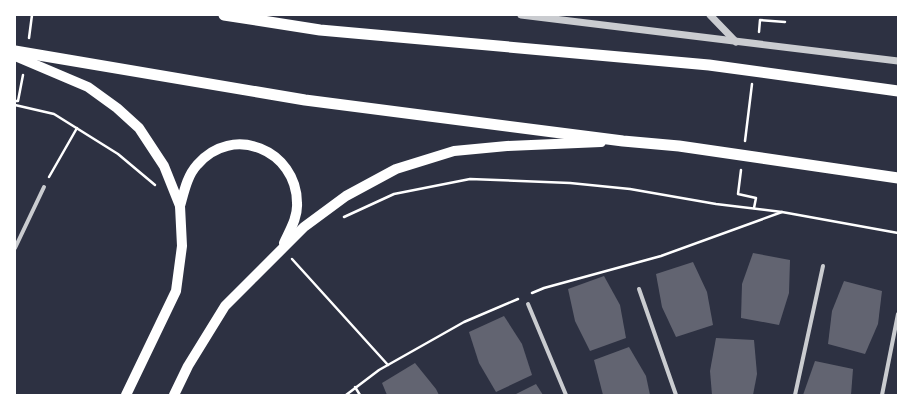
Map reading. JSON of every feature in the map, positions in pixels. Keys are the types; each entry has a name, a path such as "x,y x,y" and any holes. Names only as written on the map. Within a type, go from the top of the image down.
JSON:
{"highway":[{"path":"224,15 320,30 709,65 898,91"},
{"path":"15,51 305,100 623,141 686,147 898,178"}],"main road":[{"path":"15,56 88,87 117,108 139,128 164,166 180,206 182,246 176,291 126,395"},
{"path":"174,395 188,366 225,306 304,227 346,196 396,169 454,151 507,146 623,141"},
{"path":"180,206 190,174 205,156 215,150 232,145 250,145 261,148 272,153 281,161 294,181 297,192 298,204 296,215 282,248"}],"street":[{"path":"521,15 550,16 736,42 898,61"},
{"path":"710,15 736,42"},
{"path":"15,248 44,186"},
{"path":"795,395 823,266"},
{"path":"639,289 676,395"},
{"path":"528,304 566,395"},
{"path":"882,395 898,314"}],"path":[{"path":"758,36 760,20 785,22"},
{"path":"744,147 752,83"},
{"path":"15,105 54,114 118,154 158,187"},
{"path":"44,186 77,128"},
{"path":"742,163 738,194 756,198 754,208"},
{"path":"338,220 394,194 470,179 570,183 607,187 782,212 898,233"},
{"path":"530,294 544,288 661,256 782,212"},
{"path":"290,256 388,365"},
{"path":"346,395 379,370 464,322 523,297"},
{"path":"355,387 360,395"}],"building":[{"path":"753,253 790,260 789,293 779,325 741,318 742,284"},
{"path":"693,262 707,292 713,325 676,337 662,307 656,274"},
{"path":"604,276 620,305 626,338 590,351 575,321 568,289"},
{"path":"844,281 882,291 878,324 865,354 828,344 832,311"},
{"path":"504,316 522,344 532,375 496,392 479,363 469,332"},
{"path":"716,338 754,340 757,374 753,395 712,395 710,371"},
{"path":"629,347 646,376 650,395 603,395 594,360"},
{"path":"815,361 853,369 851,395 803,395"},
{"path":"415,363 439,395 387,395 382,383"},
{"path":"536,384 543,395 514,395"}]}
